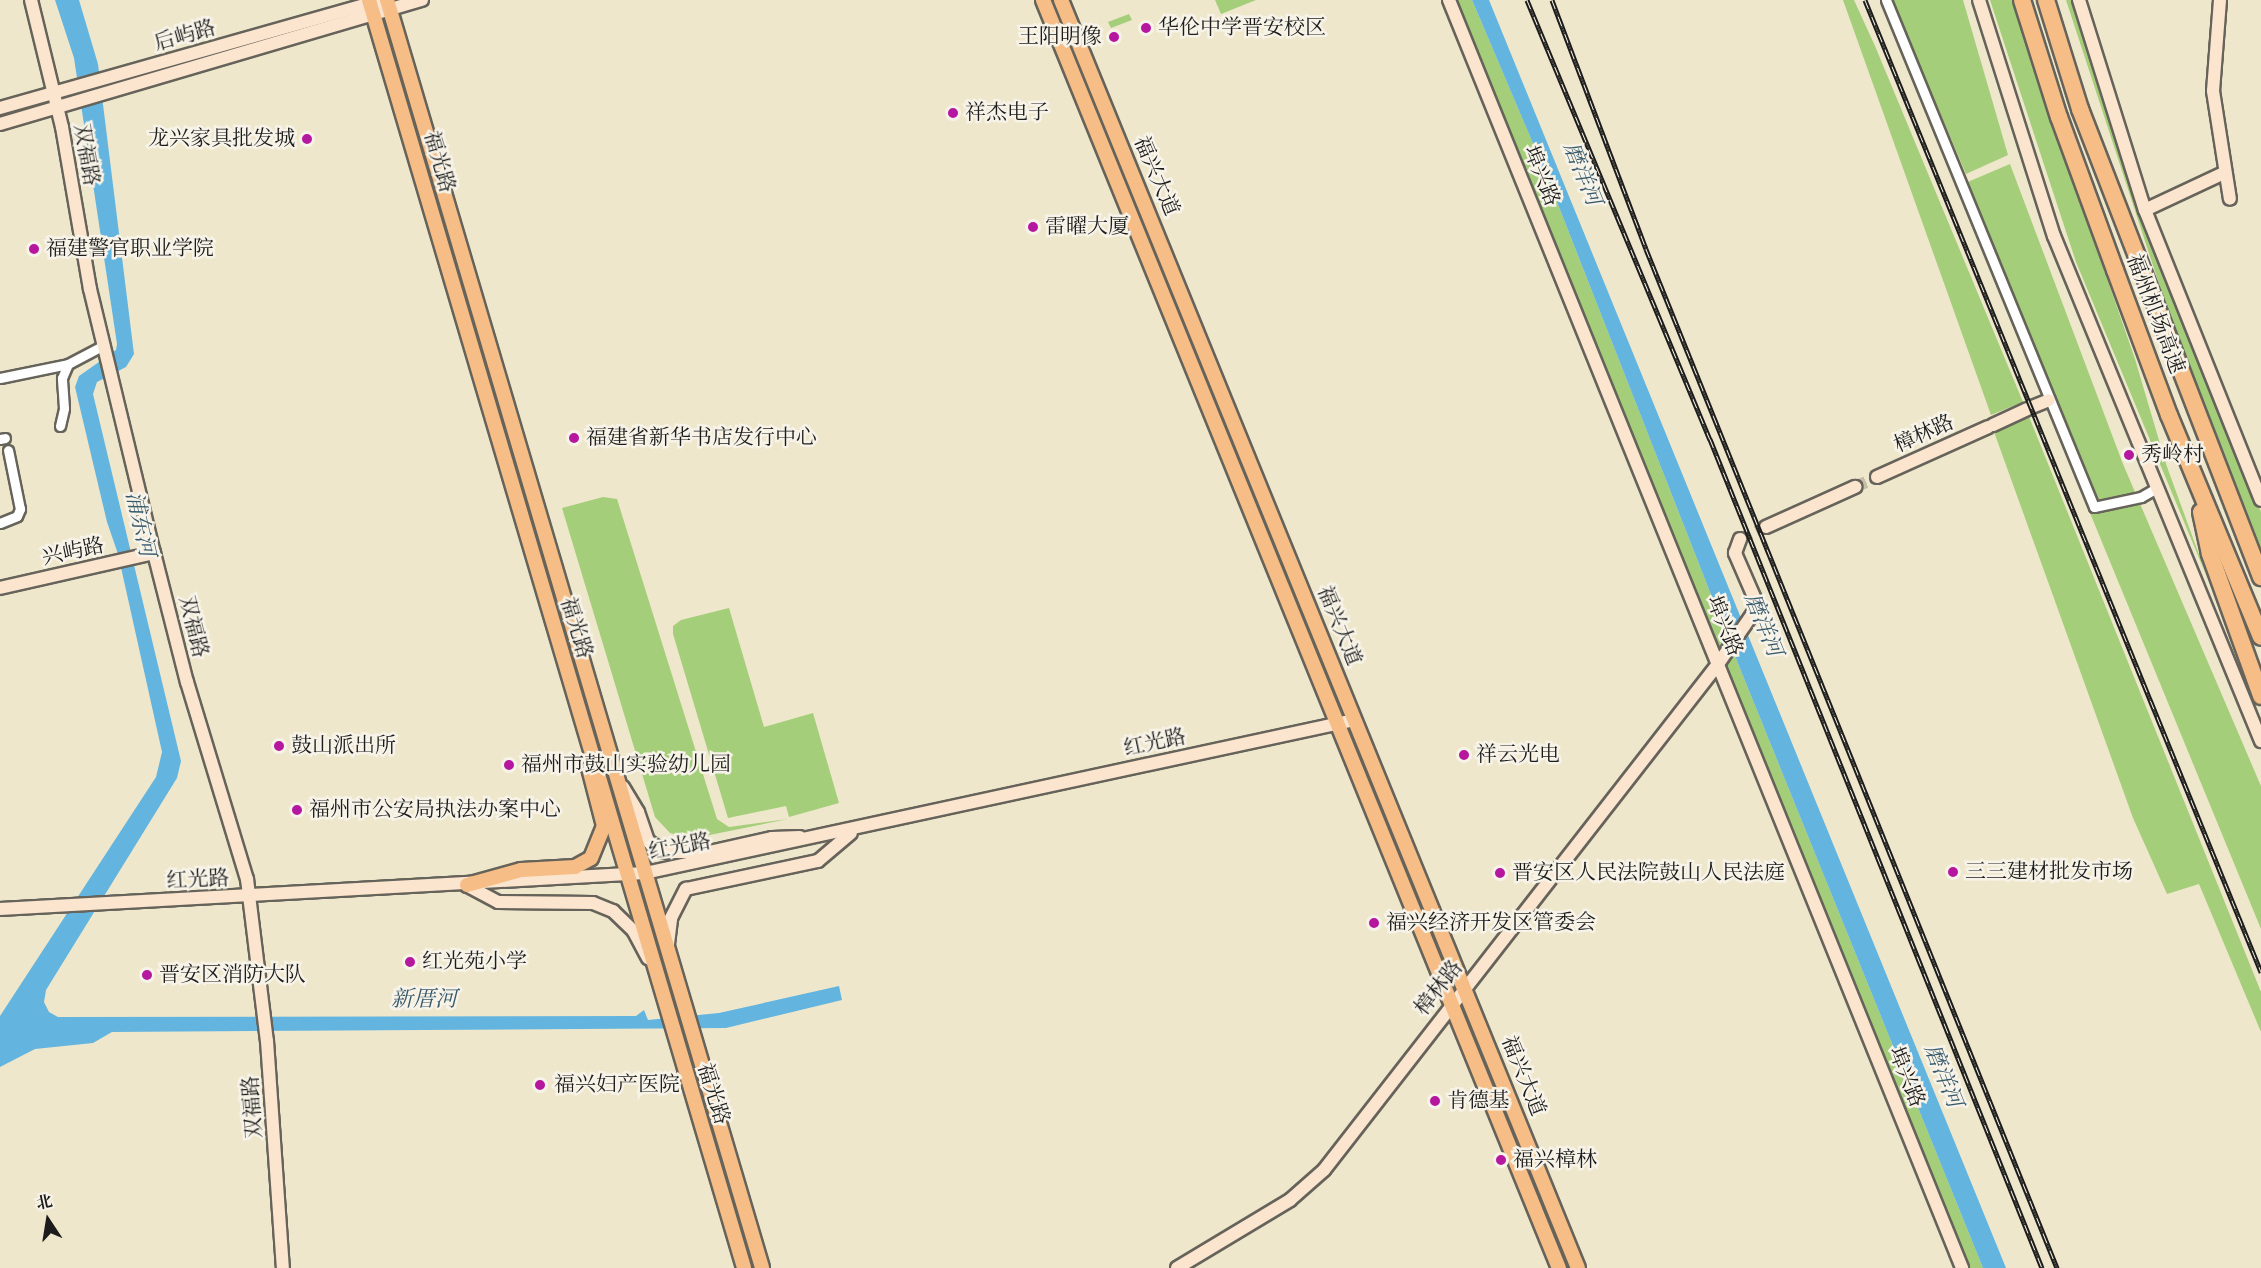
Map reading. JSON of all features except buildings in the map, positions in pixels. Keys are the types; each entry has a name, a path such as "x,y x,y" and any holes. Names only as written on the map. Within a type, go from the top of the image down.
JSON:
{"highway":[{"name":"福州机场高速","path":"2022,0 2059,117 2192,470 2261,637"},
{"name":"福州机场高速","path":"2046,0 2084,120 2261,576"},
{"path":"2192,470 2210,554 2261,696"}],"main road":[{"name":"福兴大道","path":"1042,0 1559,1268"},
{"name":"福兴大道","path":"1061,0 1578,1268"},
{"name":"福光路","path":"378,4 586,733 629,875 653,969 744,1268"},
{"name":"福光路","path":"378,4 618,780 762,1268"},
{"path":"467,885 513,872 574,867 591,858 604,826 590,779 586,733"}],"street":[{"name":"双福路","path":"31,0 58,107 85,268 113,376 154,553 187,682 245,868 267,1041 283,1268"},
{"name":"后屿路","path":"0,108 76,87 108,85 378,4 422,0"},
{"name":"埠兴路","path":"1449,0 1962,1268"},
{"path":"1886,0 2094,507 2141,496 2155,489"},
{"path":"1979,0 2054,236 2155,489 2260,738"},
{"path":"2079,0 2145,210 2261,500"},
{"path":"2220,0 2213,91 2230,199"},
{"path":"0,124 78,100 108,85"},
{"path":"2145,210 2224,172"},
{"path":"0,378 68,364 105,349"},
{"path":"60,426 64,408 62,378 68,364"},
{"name":"樟林路","path":"1877,477 2049,399"},
{"path":"0,523 17,516 20,509 8,450"},
{"path":"1766,527 1855,487"},
{"name":"樟林路","path":"1177,1268 1244,1230 1310,1185 1718,664 1751,619 1758,601 1735,553 1740,539"},
{"name":"兴屿路","path":"0,588 154,553"},
{"name":"红光路","path":"0,909 111,905 645,873 819,839 1354,720"},
{"path":"618,780 638,812 648,841 664,852 709,852 772,838 819,839"},
{"path":"667,948 671,918 686,889 818,861 853,831"},
{"path":"467,885 498,902 593,903 614,911 633,930 653,969"}],"green space":[{"path":"1215,0 1256,0 1221,14"},
{"path":"1452,0 1472,0 1546,174 1739,666 1983,1268 1964,1268"},
{"path":"1843,0 1854,0 1875,46 2023,402 1991,415"},
{"path":"1892,0 1963,0 2008,155 1966,174"},
{"path":"1990,0 2016,0 2063,152 2135,359 2166,464 2209,582 2076,262"},
{"path":"2066,0 2075,0 2143,218 2261,512 2261,548 2162,293"},
{"path":"1129,14 1132,20 1111,28 1108,22"},
{"path":"2010,164 2123,464 2261,786 2261,929 1956,187"},
{"path":"2028,414 2261,992 2261,1032 2199,884 2167,894 2133,818 1993,429"},
{"path":"603,497 617,499 717,819 729,827 788,819 690,839 670,833 655,817 562,508"},
{"path":"729,608 764,727 813,713 839,803 789,817 786,806 728,818 673,634 673,626 681,620"}],"water":[{"path":"55,0 79,0 98,64 134,354 126,367 97,382 93,394 181,761 177,778 46,990 44,1002 49,1012 58,1017 636,1016 644,1010 648,1020 719,1013 839,986 842,1000 726,1028 112,1032 93,1043 35,1049 0,1067 0,1016 156,777 162,752 118,554 107,522 75,387 79,376 116,350 117,344 74,58"},
{"path":"1472,0 1489,0 2006,1268 1983,1268 1739,666 1546,174"}],"tunnel":[{"path":"1855,487 1877,477"},
{"path":"1740,539 1766,527"}],"railway":[{"path":"1527,0 1710,439 2042,1268"},
{"path":"1552,0 1646,249 2057,1268"},
{"path":"1865,0 2261,972"}],"place":[{"name":"华伦中学晋安校区","path":"1146,28"},
{"name":"王阳明像","path":"1114,37"},
{"name":"祥杰电子","path":"953,113"},
{"name":"龙兴家具批发城","path":"307,139"},
{"name":"雷曜大厦","path":"1033,227"},
{"name":"福建警官职业学院","path":"34,249"},
{"name":"福建省新华书店发行中心","path":"574,438"},
{"name":"秀岭村","path":"2129,455"},
{"name":"鼓山派出所","path":"279,746"},
{"name":"祥云光电","path":"1464,755"},
{"name":"福州市鼓山实验幼儿园","path":"509,765"},
{"name":"福州市公安局执法办案中心","path":"297,810"},
{"name":"三三建材批发市场","path":"1953,872"},
{"name":"晋安区人民法院鼓山人民法庭","path":"1500,873"},
{"name":"福兴经济开发区管委会","path":"1374,923"},
{"name":"红光苑小学","path":"410,962"},
{"name":"晋安区消防大队","path":"147,975"},
{"name":"福兴妇产医院","path":"540,1085"},
{"name":"肯德基","path":"1435,1101"},
{"name":"福兴樟林","path":"1501,1160"}],"water label":[{"name":"磨洋河","path":"1582,174"},
{"name":"浦东河","path":"140,524"},
{"name":"磨洋河","path":"1763,625"},
{"name":"新厝河","path":"424,1000"},
{"name":"磨洋河","path":"1943,1076"}]}
